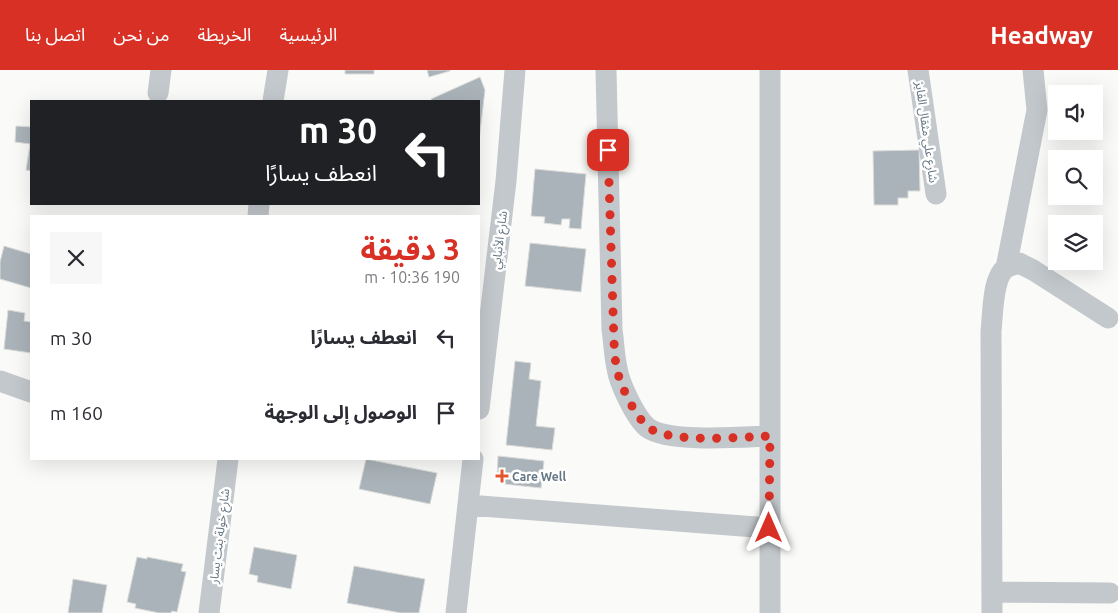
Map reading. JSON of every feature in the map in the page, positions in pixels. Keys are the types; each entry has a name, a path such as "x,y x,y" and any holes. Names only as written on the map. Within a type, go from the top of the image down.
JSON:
{"street":[{"path":"158,93 161,70"},
{"path":"273,100 278,70"},
{"name":"شارع الأنبابي","path":"480,401 506,181 515,70"},
{"path":"606,70 612,330 617,370 635,413 649,428 673,436 723,438 770,436"},
{"path":"770,70 770,613"},
{"name":"شارع علي مثقال الفايز","path":"918,70 936,194"},
{"path":"1033,70 1037,110 1006,268 999,277 995,290 991,331 992,603 1110,593"},
{"path":"1006,268 1019,263 1108,318"},
{"path":"0,381 30,392"},
{"name":"شارع خولة بنت يسار","path":"209,613 228,460"},
{"path":"456,613 473,460"},
{"path":"468,505 769,528"}],"building":[{"path":"345,70 374,70 374,74 345,74"},
{"path":"427,70 450,70 450,71 429,77"},
{"path":"480,77 485,90 480,132 480,100 431,99"},
{"path":"16,126 30,127 30,144 15,142"},
{"path":"30,144 30,171 26,170"},
{"path":"919,150 920,191 908,191 908,198 898,198 898,205 874,205 873,151"},
{"path":"535,169 586,174 581,229 569,228 570,219 562,219 561,225 544,223 545,217 531,216"},
{"path":"530,243 586,249 581,292 525,286"},
{"path":"4,246 30,254 30,288 0,279 0,262"},
{"path":"8,310 25,313 24,321 30,322 30,353 4,349"},
{"path":"515,361 531,363 529,379 541,381 536,426 555,428 552,450 506,445"},
{"path":"498,456 544,461 541,488 504,484 497,478"},
{"path":"366,460 437,473 430,504 359,489"},
{"path":"254,547 297,555 291,589 257,582 258,576 249,574"},
{"path":"137,557 147,559 147,557 183,564 181,571 186,572 177,612 159,613 135,608 136,604 127,602"},
{"path":"354,566 425,579 419,613 401,613 347,603"},
{"path":"73,579 107,585 102,613 68,613"}],"place":[{"name":"Care Well","path":"502,476"}],"route":[{"path":"608,150 612,330 617,370 635,413 649,428 673,436 723,438 770,436 769,528"}]}
